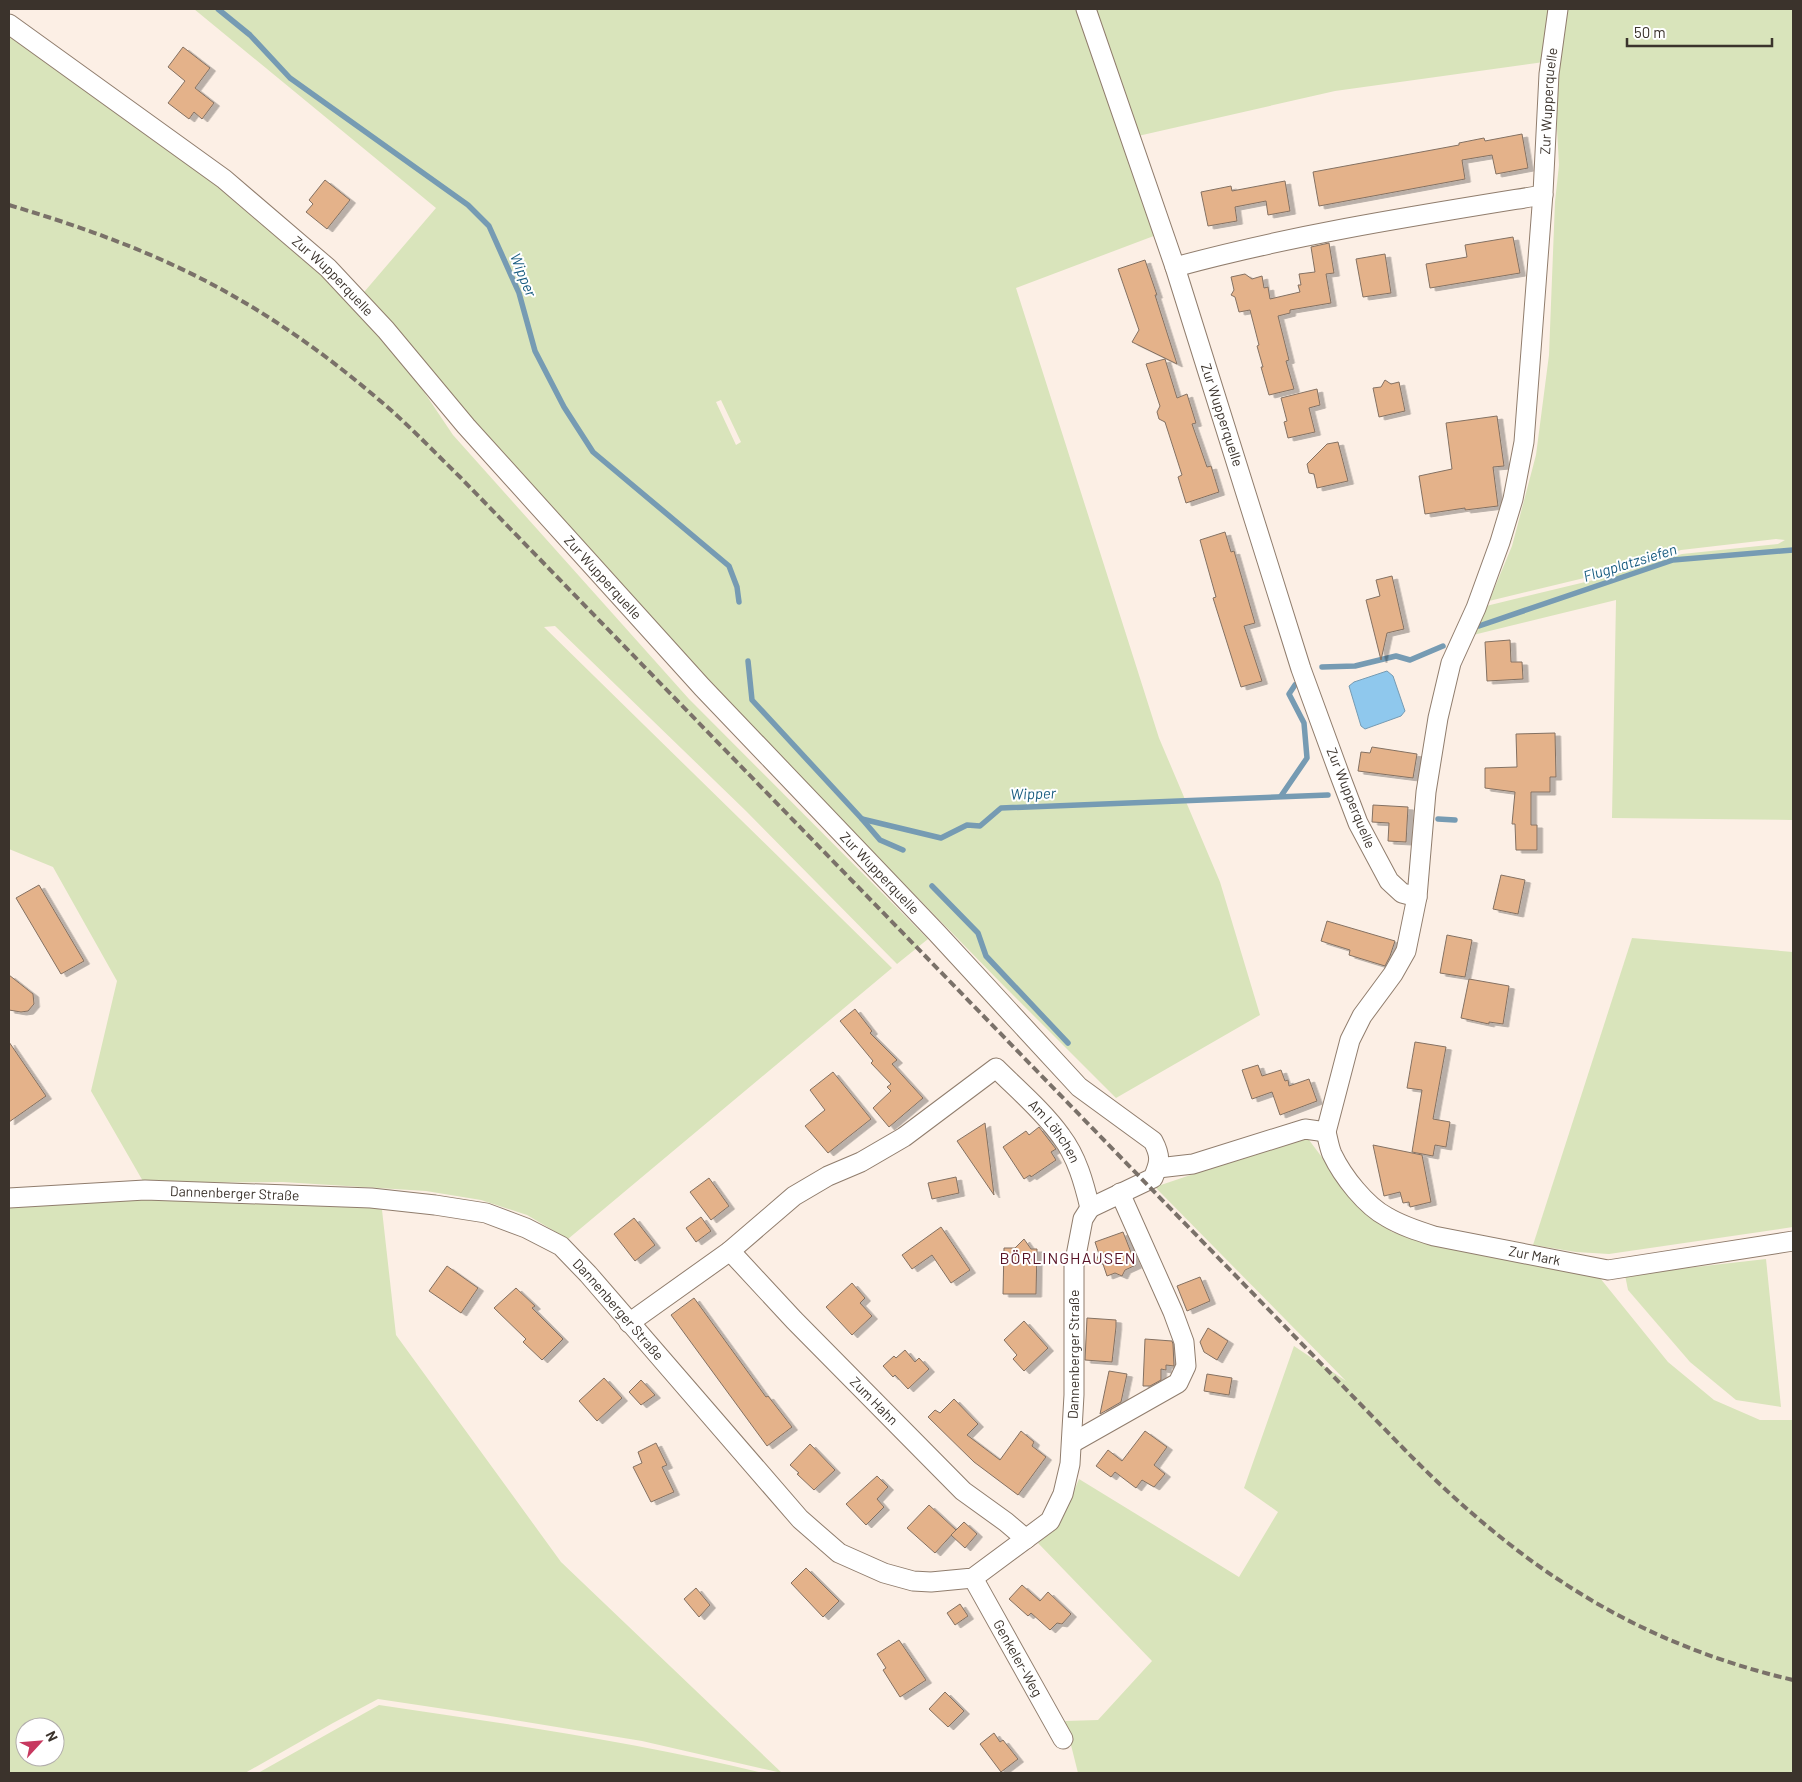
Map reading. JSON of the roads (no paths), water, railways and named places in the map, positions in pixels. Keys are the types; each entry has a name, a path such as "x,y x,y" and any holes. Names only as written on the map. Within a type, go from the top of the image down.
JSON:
{"street":[{"name":"Zur Wupperquelle","path":"1086,9 1175,267 1298,660 1338,773 1358,823 1389,881 1402,893 1417,897"},
{"name":"Zur Wupperquelle","path":"1326,1132 1350,1040 1362,1016 1393,974 1406,951 1417,897 1426,792 1440,708 1451,663 1476,608 1500,542 1513,499 1524,442 1543,195 1549,74 1558,9"},
{"name":"Zur Wupperquelle","path":"9,24 224,179 328,268 386,330 466,426 702,687 936,932 1079,1087 1153,1141 1159,1153 1158,1168"},
{"path":"1175,267 1219,255 1370,224 1543,195"},
{"name":"Am Löhchen","path":"730,1251 794,1196 828,1176 862,1162 904,1138 996,1068 1061,1136 1075,1158 1085,1185 1090,1208"},
{"path":"1090,1208 1153,1178 1158,1168 1193,1164 1306,1129 1326,1132"},
{"name":"Zur Mark","path":"1326,1132 1332,1154 1342,1171 1364,1198 1385,1216 1408,1228 1434,1236 1608,1270 1793,1241"},
{"name":"Dannenberger Straße","path":"9,1198 145,1190 371,1198 486,1213 526,1228 561,1246 588,1274 800,1519 839,1553 884,1573 913,1581 931,1582 973,1578 1050,1521 1064,1494 1072,1442 1074,1266 1082,1219 1090,1208"},
{"name":"Dannenberger Straße","path":"1072,1442 1178,1383 1186,1366 1182,1334 1120,1193"},
{"path":"629,1323 730,1251"},
{"name":"Zum Hahn","path":"730,1251 807,1333 964,1491 1026,1539"},
{"name":"Genkeler-Weg","path":"973,1578 1063,1739"}],"water":[{"path":"1387,671 1393,676 1405,711 1401,716 1365,729 1361,726 1349,686 1354,682"}],"waterway":[{"name":"Wipper","path":"218,9 250,35 290,78 468,205 489,226 519,293 535,351 564,407 593,452 729,566 737,587 739,602"},
{"name":"Flugplatzsiefen","path":"1479,626 1673,560 1793,550"},
{"name":"Flugplatzsiefen","path":"1322,667 1355,666 1396,656 1410,660 1443,646"},
{"name":"Wipper","path":"748,661 752,700 862,819 941,838 967,825 980,826 1001,808 1328,795"},
{"name":"Flugplatzsiefen","path":"1281,796 1307,758 1304,723 1289,694 1295,685"},
{"path":"862,819 880,840 903,850"},
{"name":"Wipper","path":"1438,819 1455,820"},
{"path":"932,886 978,933 986,956 1068,1043"}],"railway":[{"path":"9,205 104,236 196,276 268,317 357,381 399,418 460,477 1404,1449 1447,1491 1491,1529 1535,1563 1581,1594 1629,1621 1680,1644 1735,1664 1793,1680"}],"district":[{"name":"BÖRLINGHAUSEN","path":"1068,1258"}]}
